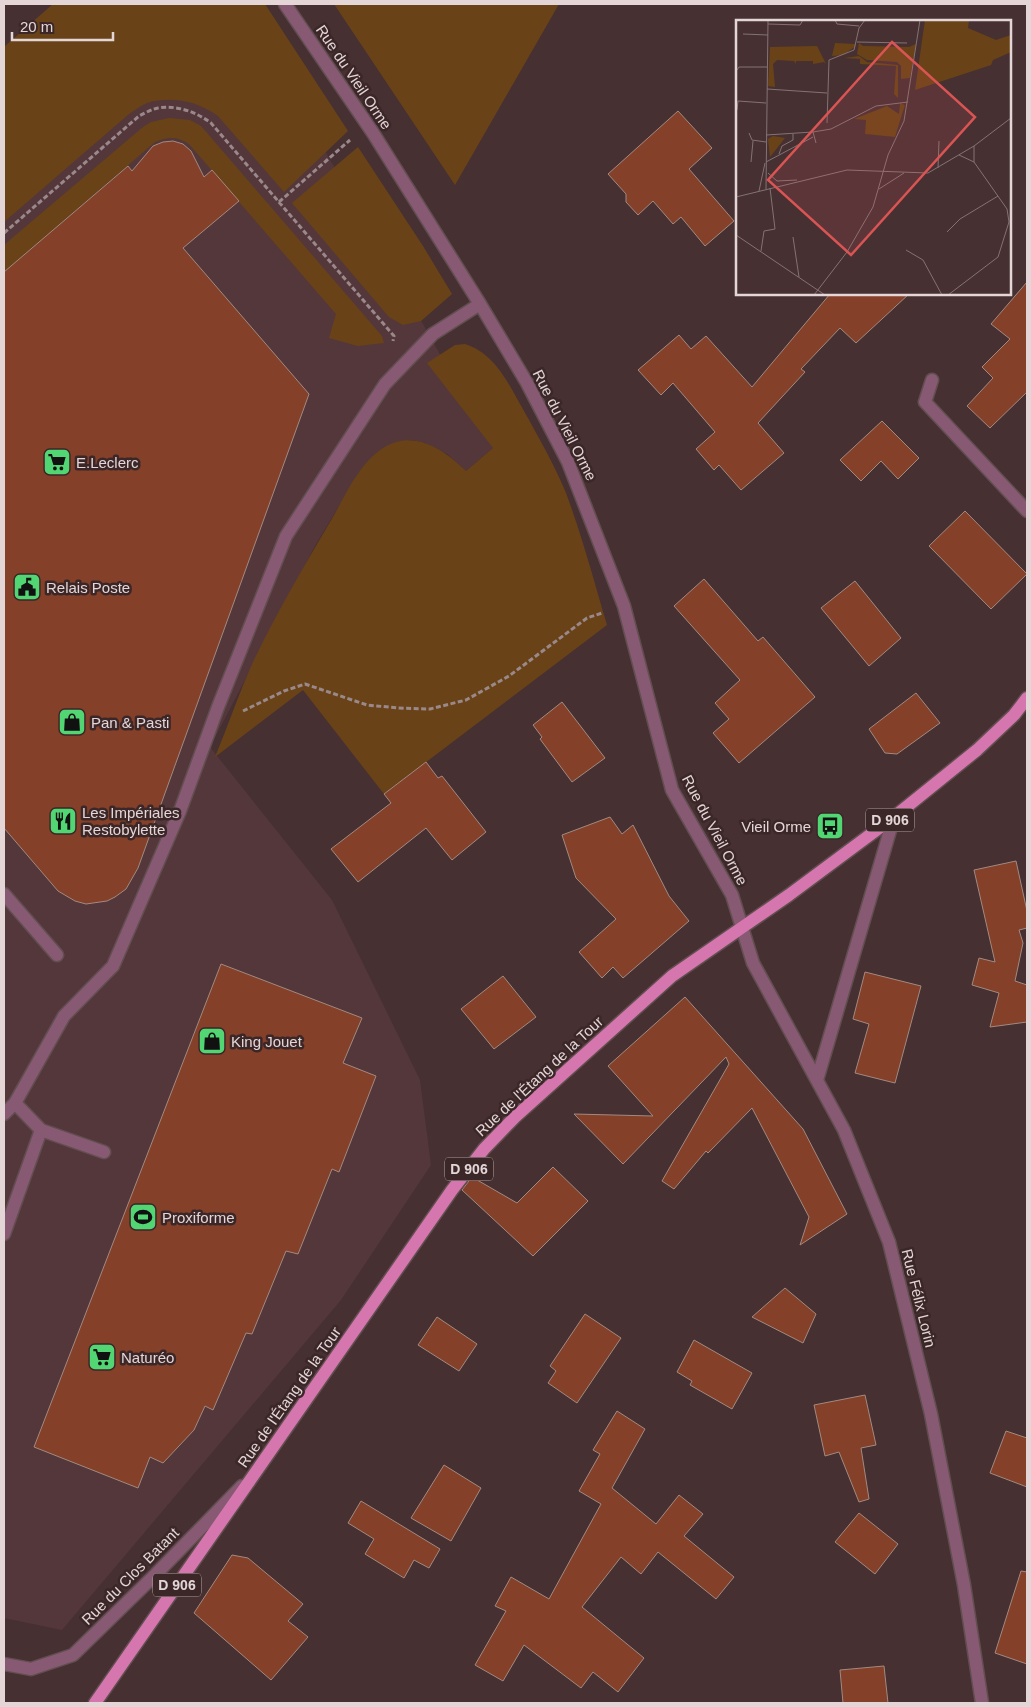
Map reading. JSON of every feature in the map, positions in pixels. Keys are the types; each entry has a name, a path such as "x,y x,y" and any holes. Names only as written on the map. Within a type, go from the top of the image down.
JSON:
{"main road":[{"name":"Rue de l'Étang de la Tour","path":"95,1703 452,1190 484,1149 515,1117 672,976 789,895 894,817 977,750 1014,715 1027,698"}],"street":[{"name":"Rue du Vieil Orme","path":"285,4 370,128 480,304 526,383 568,462 624,606 672,790 732,895 742,927"},
{"path":"4,1114 14,1103 64,1016 113,966 180,811 218,707 286,536 385,384 433,334 480,304"},
{"path":"932,380 926,402 1027,511"},
{"path":"817,1080 894,817"},
{"path":"4,894 57,954"},
{"name":"Rue Félix Lorin","path":"742,927 753,963 844,1130 889,1242 931,1414 964,1585 982,1703"},
{"path":"14,1103 42,1130 104,1152"},
{"path":"4,1234 42,1130"},
{"name":"Rue du Clos Batant","path":"4,1664 31,1669 74,1655 260,1468"}],"path":[{"path":"4,233 139,116 157,108 179,108 198,114 211,123 394,336 385,384"},
{"path":"279,202 349,141 370,128"},
{"path":"218,707 235,712 246,711 284,691 305,684 367,705 430,709 466,700 508,676 587,618 624,606"}],"shaded area":[{"path":"53,4 242,4 493,448 466,471 447,454 425,443 412,440 397,442 384,448 362,468 315,546 210,747 332,900 420,1080 431,1165 341,1300 62,1630 4,1618 4,47"},
{"path":"53,4 265,4 348,131 284,192 218,116 211,111 179,100 151,102 129,114 4,222 4,47"},
{"path":"334,4 559,4 455,185"},
{"path":"169,118 190,120 201,126 382,336 384,343 358,346 329,338 336,314 189,144 176,139 168,138 155,142 4,272 4,245 143,127 151,122"},
{"path":"358,147 452,294 421,321 403,325 389,317 292,203"},
{"path":"465,344 485,355 500,372 513,391 551,461 572,509 607,625 384,794 303,690 215,757 262,644 349,487 365,465 384,447 406,440 425,443 434,447 452,458 466,471 493,448 427,363 455,345"}],"building":[{"path":"678,111 712,148 689,169 734,221 705,246 681,217 673,224 653,201 638,215 626,202 626,194 608,174"},
{"path":"173,141 183,144 191,151 204,177 212,170 239,201 183,248 309,394 138,868 126,889 115,897 107,901 86,904 75,901 58,891 4,828 4,272 128,166 132,171 153,146"},
{"path":"1027,282 1027,392 990,428 967,406 993,378 982,367 1010,339 991,324"},
{"path":"829,295 908,295 856,343 840,328 801,369 805,372 758,423 784,453 741,490 719,465 714,470 696,449 715,432 673,383 661,395 638,370 679,335 691,349 706,336 752,387"},
{"path":"882,421 919,458 898,479 881,461 861,481 840,460"},
{"path":"965,511 1027,574 991,609 929,546"},
{"path":"704,579 758,641 763,637 815,697 739,763 713,733 729,719 715,703 740,680 674,606"},
{"path":"855,581 901,638 869,666 821,608"},
{"path":"916,693 940,723 897,754 885,753 869,729"},
{"path":"562,702 605,758 572,782 540,739 542,737 533,725"},
{"path":"426,762 438,778 442,776 486,832 452,860 426,828 358,882 331,849 391,803 384,794"},
{"path":"610,817 622,834 633,825 669,896 689,921 623,978 613,967 602,978 579,952 616,919 576,878 562,835"},
{"path":"1016,861 1027,911 1027,928 1019,930 1023,943 1015,981 1027,985 1027,1022 990,1027 999,993 972,985 979,958 995,962 974,870"},
{"path":"221,964 362,1018 343,1063 376,1076 339,1172 332,1169 298,1254 286,1251 252,1334 246,1333 213,1410 205,1406 194,1430 163,1463 150,1457 138,1488 34,1447"},
{"path":"865,972 921,986 895,1083 855,1073 869,1024 853,1019"},
{"path":"503,976 536,1017 494,1049 461,1009"},
{"path":"685,997 803,1129 847,1214 800,1245 809,1217 752,1108 708,1153 706,1151 674,1189 662,1181 729,1064 726,1057 623,1164 574,1114 653,1116 608,1066"},
{"path":"553,1167 588,1201 533,1256 462,1190 472,1177 517,1203"},
{"path":"785,1288 816,1314 803,1343 752,1317"},
{"path":"585,1314 621,1338 577,1403 548,1383 556,1371 550,1366"},
{"path":"437,1317 477,1344 459,1371 418,1345"},
{"path":"694,1340 752,1373 732,1409 690,1385 692,1381 677,1372"},
{"path":"865,1395 876,1445 861,1448 869,1499 859,1502 839,1452 825,1456 814,1405"},
{"path":"617,1411 645,1429 612,1488 656,1524 679,1495 703,1514 684,1536 734,1577 716,1599 658,1552 641,1574 621,1557 582,1607 644,1658 618,1692 593,1672 581,1688 524,1645 503,1681 475,1665 506,1611 495,1606 511,1577 549,1599 601,1504 579,1491 600,1454 593,1450"},
{"path":"1006,1431 1027,1438 1027,1487 990,1473"},
{"path":"444,1465 481,1488 451,1541 411,1518"},
{"path":"361,1501 440,1549 429,1568 414,1560 404,1578 365,1554 374,1539 348,1523"},
{"path":"859,1513 898,1544 875,1574 835,1542"},
{"path":"232,1555 248,1558 303,1604 288,1621 308,1637 271,1680 194,1613"},
{"path":"1021,1571 1027,1572 1027,1664 995,1653"},
{"path":"884,1666 888,1703 843,1703 840,1670"}],"place":[{"name":"E.Leclerc","path":"57,462"},
{"name":"Relais Poste","path":"27,587"},
{"name":"Pan & Pasti","path":"72,722"},
{"name":"Les Impériales Restobylette","path":"63,821"},
{"name":"Vieil Orme","path":"830,826"},
{"name":"King Jouet","path":"212,1041"},
{"name":"Proxiforme","path":"143,1217"},
{"name":"Naturéo","path":"102,1357"}]}
